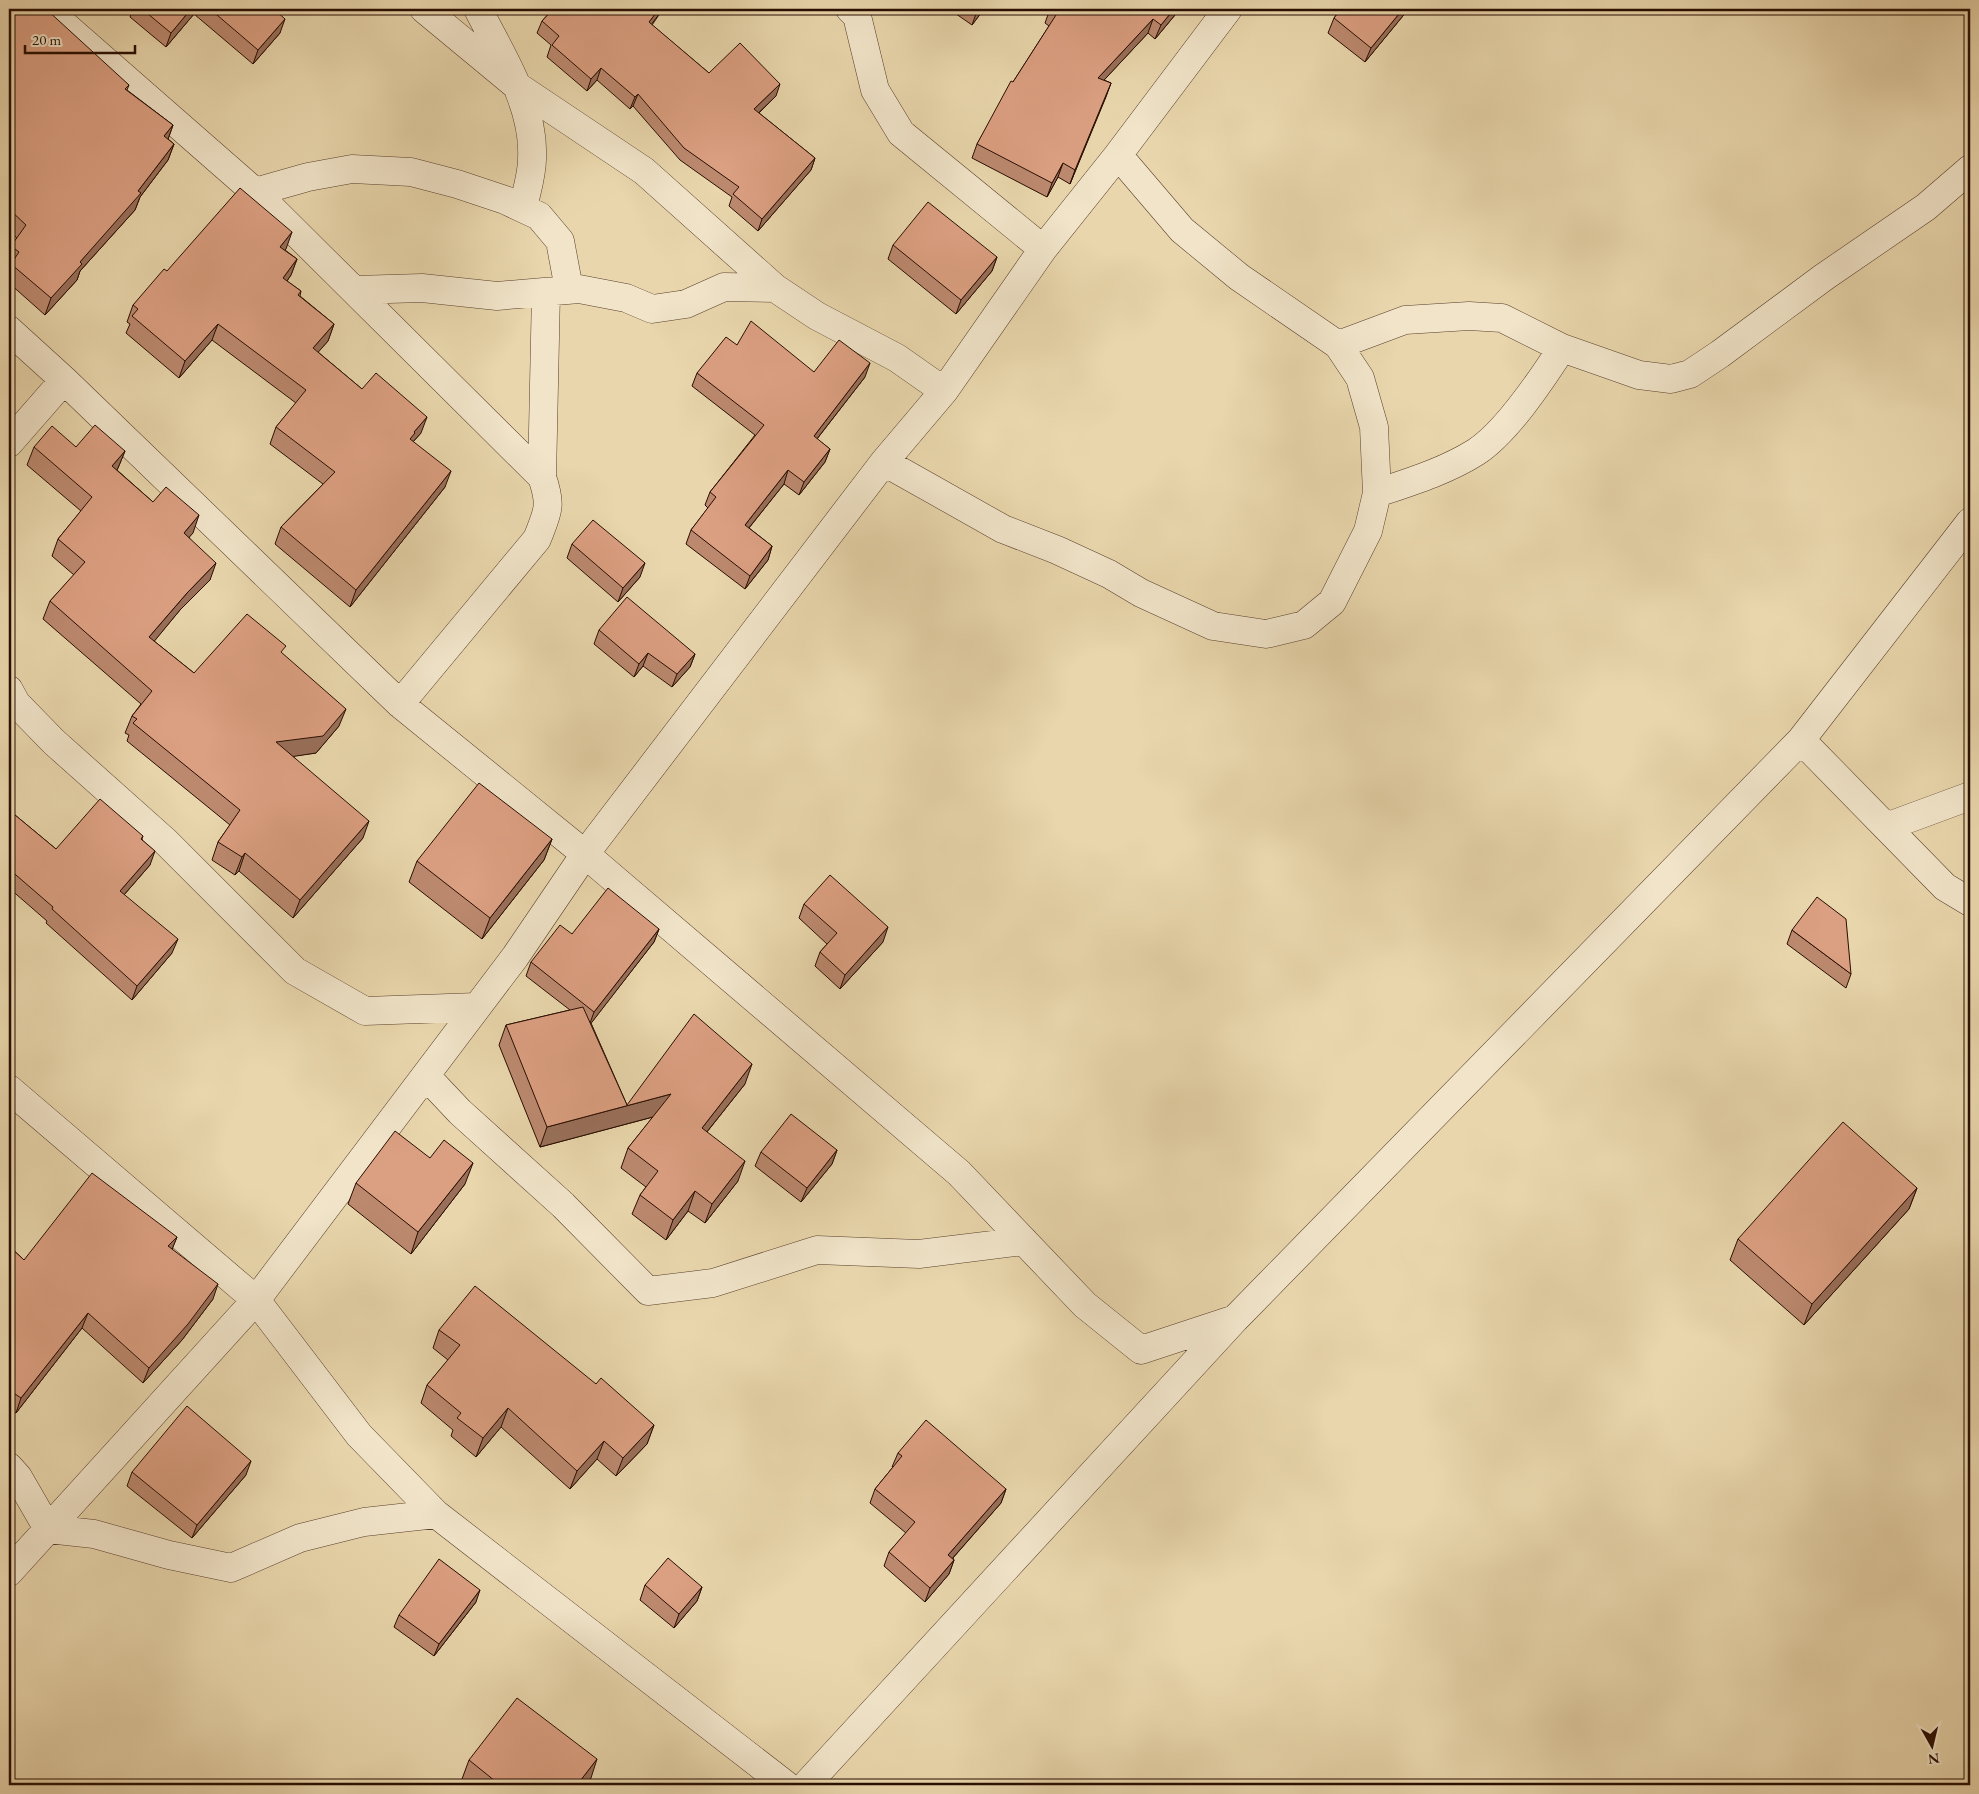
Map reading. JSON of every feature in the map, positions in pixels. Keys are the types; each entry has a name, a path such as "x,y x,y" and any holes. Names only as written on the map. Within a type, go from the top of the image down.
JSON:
{"street":[{"path":"46,9 255,192 542,477"},
{"path":"424,9 517,86 644,171 775,288 817,316 897,358 944,392"},
{"path":"478,9 517,86 529,124 532,159 523,208"},
{"path":"850,9 858,16 875,90 900,133 1044,249"},
{"path":"9,1572 256,1300 516,957 585,854 884,462 944,392 1044,249 1118,155 1228,9"},
{"path":"884,462 1003,529 1057,550 1213,626 1266,634 1304,625 1332,602 1368,531 1377,494 1374,427 1360,378 1338,345 1239,277 1182,230 1118,155"},
{"path":"255,192 308,177 352,169 411,172 505,200 523,208 538,216 560,241 542,477 548,496 548,511 537,539 400,704"},
{"path":"1338,345 1405,320 1469,316 1502,318 1562,348 1639,375 1671,379 1690,374 1743,338 1824,277 1926,207 1970,169"},
{"path":"355,290 422,288 497,296 579,288 626,298 652,309 686,304 724,287 775,288"},
{"path":"9,330 64,380 400,704 585,854 959,1173 1084,1305 1141,1350 1235,1319"},
{"path":"1377,494 1426,477 1477,452 1499,432 1542,380 1562,348"},
{"path":"9,443 64,380"},
{"path":"806,1785 1235,1319 1801,740 1970,522"},
{"path":"9,690 16,703 54,742 165,841 295,971 365,1011 477,1007"},
{"path":"1801,740 1945,887 1970,902"},
{"path":"1886,827 1970,796"},
{"path":"426,1076 460,1112 563,1205 648,1290 713,1283 817,1250 919,1254 1024,1241"},
{"path":"9,1089 256,1300 359,1436 436,1514 786,1785"},
{"path":"9,1467 18,1476 48,1529"},
{"path":"48,1529 94,1534 169,1555 231,1568 300,1538 364,1522 436,1514"}],"building":[{"path":"9,9 18,9 23,13 26,9 46,9 129,85 125,89 173,125 164,136 174,144 138,191 141,193 51,298 11,264 19,252 11,246 26,225 9,209"},
{"path":"142,9 191,9 171,33"},
{"path":"210,9 274,9 285,19 258,50"},
{"path":"553,9 659,9 649,22 709,73 740,43 780,84 754,109 815,158 762,219 733,194 739,187 684,148 638,94 635,97 601,68 591,79 552,45 559,36 542,21"},
{"path":"1050,9 1174,9 1161,25 1153,19 1098,78 1111,83 1075,170 1063,163 1052,183 977,144 1011,81 1013,82 1056,15"},
{"path":"1341,9 1403,9 1371,48 1334,18"},
{"path":"240,188 292,232 280,247 297,259 283,278 301,291 298,295 334,324 313,348 362,389 376,373 427,417 410,439 451,471 356,590 281,527 335,472 276,427 306,390 218,324 185,361 132,316 138,309 133,305 164,269 167,271"},
{"path":"928,202 997,257 961,300 893,245"},
{"path":"751,321 814,372 839,340 870,363 814,436 830,449 804,482 788,470 745,525 772,546 750,576 691,530 716,497 710,492 764,425 697,373 726,337 737,345"},
{"path":"95,425 125,451 112,466 153,502 166,487 199,515 184,533 216,563 149,637 194,673 247,614 286,646 281,652 346,709 323,736 276,742 369,821 300,900 245,853 242,857 218,842 240,810 133,723 137,719 132,716 152,691 50,601 85,562 58,539 92,497 34,447 52,426 76,447"},
{"path":"593,520 645,563 623,588 572,544"},
{"path":"627,597 695,654 677,674 648,653 639,664 599,630"},
{"path":"479,783 552,839 490,918 417,861"},
{"path":"100,799 143,836 141,839 155,851 120,891 178,939 137,986 52,909 53,907 9,869 9,810 56,849"},
{"path":"830,875 888,927 845,975 820,952 837,933 804,904"},
{"path":"608,888 659,929 594,1012 531,962 560,925 572,934"},
{"path":"1817,897 1846,919 1851,974 1792,930"},
{"path":"583,1007 627,1105 694,1014 752,1064 702,1128 745,1161 712,1204 695,1191 673,1220 640,1195 658,1171 628,1148 671,1094 547,1127 506,1025"},
{"path":"791,1114 837,1150 807,1188 761,1152"},
{"path":"1843,1122 1917,1188 1812,1304 1738,1239"},
{"path":"395,1131 430,1158 444,1140 473,1163 418,1232 356,1183"},
{"path":"92,1173 177,1237 168,1246 218,1284 188,1324 149,1368 88,1313 21,1398 9,1390 9,1246 24,1260"},
{"path":"475,1286 596,1384 601,1378 654,1425 623,1458 604,1441 577,1471 508,1408 483,1438 457,1418 461,1413 427,1385 460,1345 439,1330"},
{"path":"187,1406 251,1461 197,1525 132,1472"},
{"path":"926,1420 1006,1489 948,1555 954,1560 930,1588 889,1552 915,1522 875,1489 902,1456 898,1453"},
{"path":"668,1558 702,1587 679,1614 645,1585"},
{"path":"439,1559 480,1590 439,1644 399,1615"},
{"path":"517,1698 597,1759 577,1785 500,1785 469,1760"}]}
